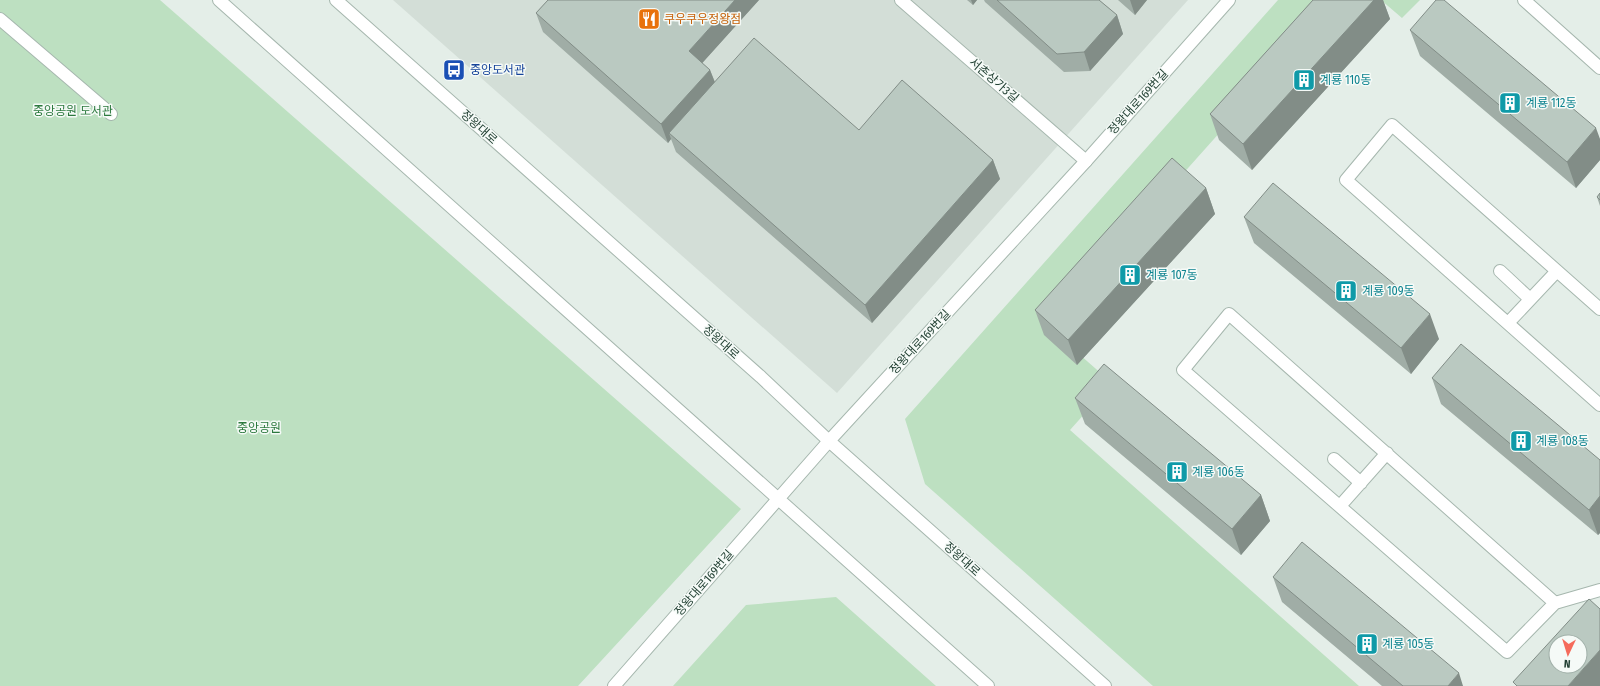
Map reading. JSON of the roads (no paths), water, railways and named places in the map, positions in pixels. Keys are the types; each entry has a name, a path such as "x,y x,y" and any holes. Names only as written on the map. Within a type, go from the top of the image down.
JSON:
{"street":[{"path":"219,0 988,686"},
{"name":"정왕대로","path":"336,0 761,377 1105,686"},
{"name":"서촌상가3길","path":"901,0 1086,161"},
{"name":"정왕대로169번길","path":"614,686 830,440 1086,161 1229,0"},
{"path":"1524,0 1600,68"},
{"path":"0,19 110,114"},
{"path":"1600,309 1392,125 1346,180 1600,405"},
{"path":"1500,271 1530,299"},
{"path":"1508,323 1557,271"},
{"path":"1556,603 1230,314 1183,370 1507,652 1556,603 1600,590"},
{"path":"1340,506 1387,453"},
{"path":"1334,459 1361,483"}],"place":[{"name":"쿠우쿠우정왕점","path":"649,19"},
{"name":"중앙도서관","path":"454,70"},
{"name":"계룡 110동","path":"1304,80"},
{"name":"계룡 112동","path":"1510,103"},
{"name":"계룡 107동","path":"1130,275"},
{"name":"계룡 109동","path":"1346,291"},
{"name":"계룡 108동","path":"1521,441"},
{"name":"계룡 106동","path":"1177,472"},
{"name":"계룡 105동","path":"1367,644"}],"park label":[{"name":"중앙공원 도서관","path":"73,111"},
{"name":"중앙공원","path":"259,428"}]}
